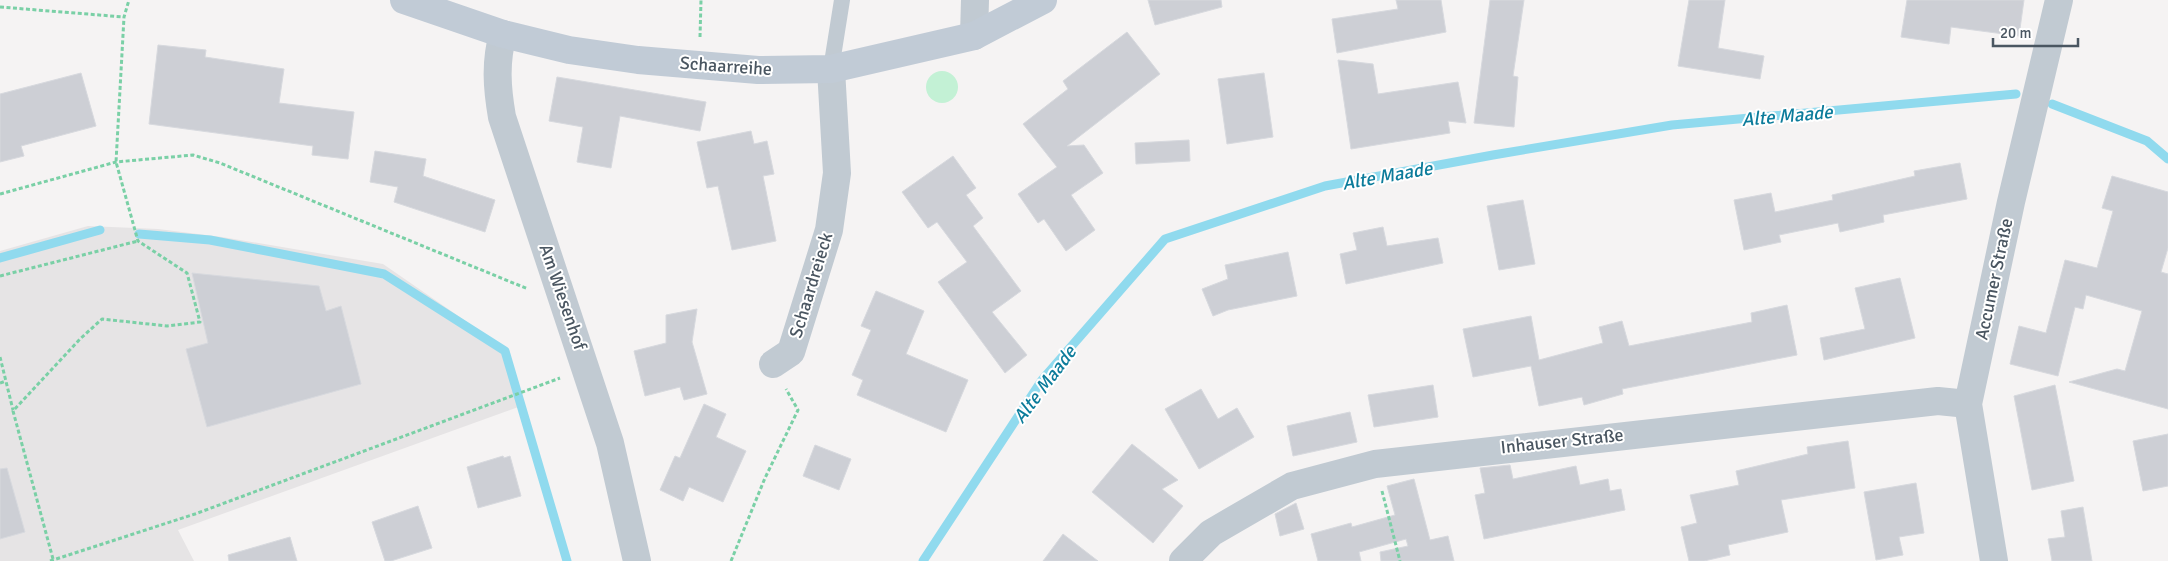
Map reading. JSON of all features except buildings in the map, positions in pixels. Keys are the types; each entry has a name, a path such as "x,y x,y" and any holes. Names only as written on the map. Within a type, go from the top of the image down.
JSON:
{"main road":[{"name":"Schaarreihe","path":"404,0 503,34 569,50 638,60 758,70 831,69 974,36 1044,0"}],"street":[{"path":"974,36 975,0"},
{"name":"Accumer Straße","path":"1994,561 1968,404 2010,202 2060,0"},
{"name":"Am Wiesenhof","path":"503,34 497,58 497,85 502,117 511,150 566,304 610,443 637,561"},
{"name":"Schaardreieck","path":"773,364 791,352 829,230 837,173 831,69"},
{"name":"Inhauser Straße","path":"1183,561 1210,533 1292,486 1375,464 1470,451 1938,401 1968,404"}],"lane":[{"path":"831,69 842,0"}],"path":[{"path":"13,411 102,318 167,326 200,322 187,273 138,241 116,162 124,17 130,0"},
{"path":"699,65 701,0"},
{"path":"0,6 124,17"},
{"path":"0,194 116,162 193,155 220,162 566,304"},
{"path":"0,276 138,241"},
{"path":"0,357 52,560 195,514 549,384"},
{"path":"731,561 765,478 798,410 773,364"},
{"path":"0,383 6,382"},
{"path":"1375,464 1400,561"}],"shaded area":[{"path":"88,226 158,229 222,237 383,264 509,351 524,405 178,530 194,561 0,561 0,251"}],"green space":[{"path":"942,71 948,72 953,76 957,81 957,93 953,98 948,102 942,103 936,102 931,98 927,93 926,87 927,81 931,76 936,72"}],"waterway":[{"name":"Alte Maade","path":"923,561 1042,380 1165,239 1325,186 1493,155 1672,125 2016,94"},
{"name":"Alte Maade","path":"2052,104 2147,141 2168,159"},
{"path":"0,258 100,230"},
{"path":"139,234 210,240 384,274 505,351 567,561"}]}
